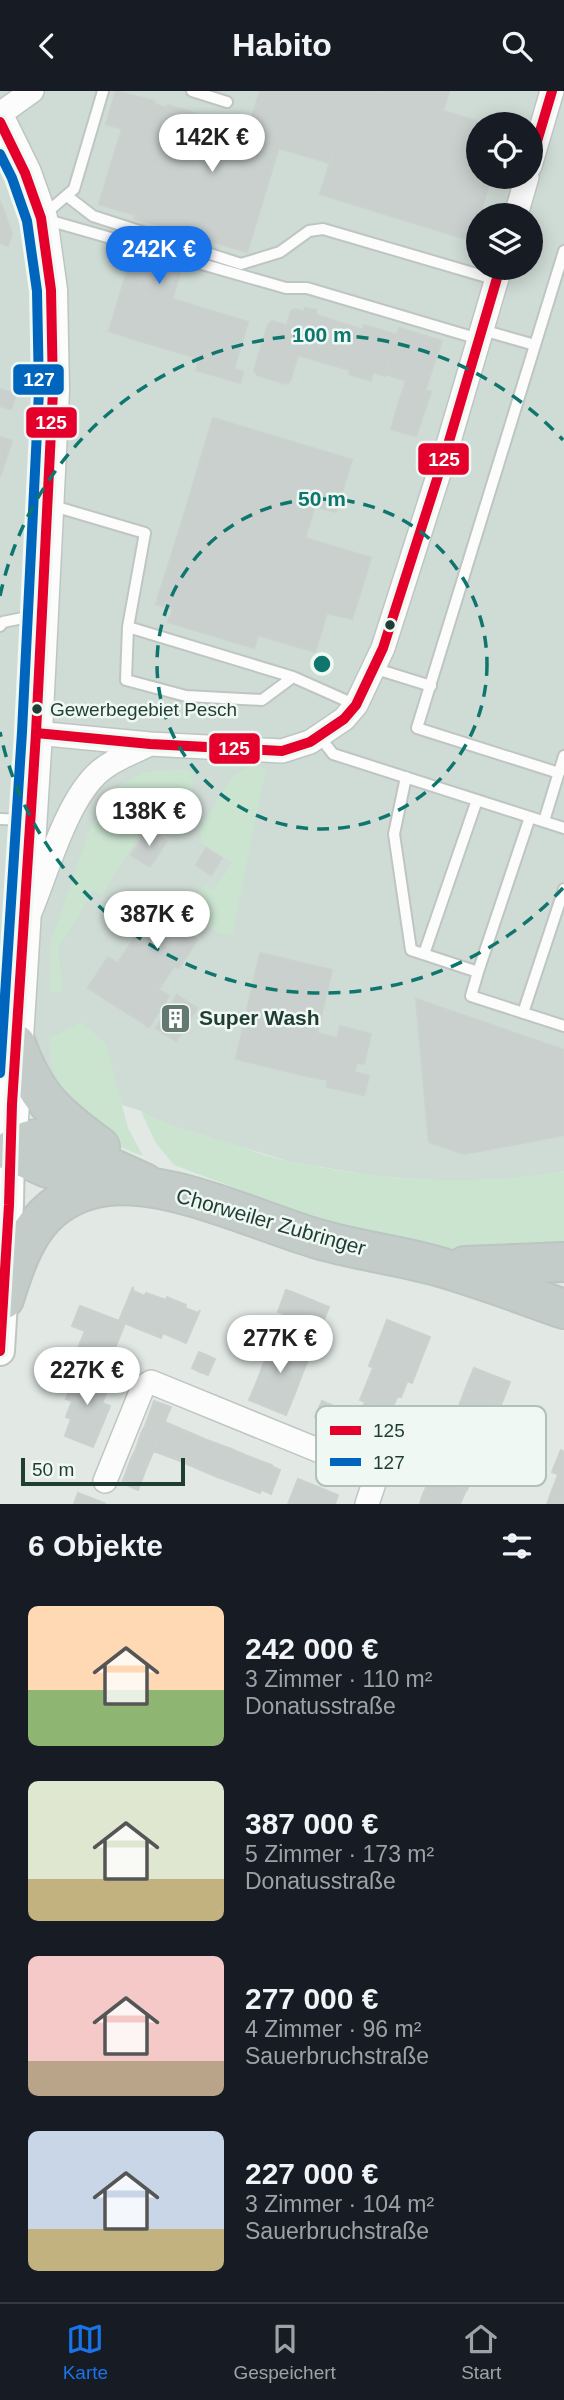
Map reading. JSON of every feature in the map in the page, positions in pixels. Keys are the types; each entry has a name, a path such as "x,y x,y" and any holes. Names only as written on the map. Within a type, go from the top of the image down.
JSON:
{"highway":[{"path":"16,1044 32,1083 52,1108 155,1188"},
{"path":"5,1150 35,1137 49,1140 155,1188"},
{"path":"5,1150 45,1167 108,1185"},
{"path":"4,1299 27,1238 45,1215 79,1193 108,1185"},
{"name":"Chorweiler Zubringer","path":"108,1185 155,1188 192,1197 319,1239 433,1265 564,1309"},
{"name":"Chorweiler Zubringer","path":"433,1265 564,1262"}],"main road":[{"path":"0,122 25,173 41,218 51,290 53,379 36,733 15,819 23,931 16,1044 5,1150"}],"street":[{"path":"0,114 32,91"},
{"path":"543,122 552,91"},
{"path":"36,733 150,744 282,751 320,737 344,719 356,705 383,648 496,280"},
{"path":"23,931 74,804 102,769 150,744"},
{"path":"0,1351 9,1205 5,1150"},
{"path":"105,1481 143,1387 151,1382 316,1449"},
{"path":"366,1504 373,1486"}],"lane":[{"path":"41,218 74,189 103,91"},
{"path":"192,91 226,102"},
{"path":"67,196 93,216 242,264 280,252 309,231 323,229 466,266"},
{"path":"41,218 286,288 307,288 481,334 535,345"},
{"path":"559,773 417,728 564,251"},
{"path":"47,504 145,533 128,627 126,680 186,696 262,699 293,677"},
{"path":"0,626 2,622 14,618 41,615"},
{"path":"128,627 293,677 356,705"},
{"path":"373,669 431,685"},
{"path":"320,737 333,754 564,828"},
{"path":"544,821 564,756"},
{"path":"406,777 394,834 411,950 478,972"},
{"path":"424,954 477,800"},
{"path":"530,817 471,996 564,1026"},
{"path":"523,1013 564,889"}],"shaded area":[{"path":"0,91 564,91 564,1171 524,1178 449,1181 375,1176 291,1162 168,1125 141,1111 0,1065"}],"green space":[{"path":"255,764 266,769 232,936 218,933 187,909 205,884 214,890 232,863 201,843 200,828 234,775"},
{"path":"182,769 193,772 192,792 146,824 102,895 93,891 59,948 62,991 50,992 51,940 91,826 119,786 143,772"},
{"path":"82,1022 106,1044 128,1128 143,1156 112,1144 62,1103 61,1087 51,1062 49,1038"},
{"path":"141,1111 183,1129 276,1158 360,1174 462,1180 564,1171 564,1253 495,1254 434,1246 334,1225 174,1165 155,1142"}],"building":[{"path":"116,91 154,101 154,104 167,108 135,215 99,204 122,129 106,124"},
{"path":"260,91 296,91 291,108 258,99"},
{"path":"296,91 352,91 330,163 279,148"},
{"path":"352,91 378,91 466,118 466,189 488,189 483,203 466,203 466,239 320,194"},
{"path":"449,91 443,111 385,93"},
{"path":"258,98 291,108 247,252 134,218 168,105 248,129"},
{"path":"0,201 12,234 8,246 0,243"},
{"path":"134,248 150,253 139,289 147,291 140,315 147,317 140,341 109,331"},
{"path":"150,253 183,263 165,323 140,315 147,291 139,289"},
{"path":"172,299 248,322 234,369 140,341 147,317 165,323"},
{"path":"305,308 316,310 316,315 338,322 325,363 298,355 290,381 286,384 257,375 254,370 268,325 273,321 287,326 291,311 296,309 304,312"},
{"path":"338,322 363,330 364,325 397,335 385,376 373,372 371,381 349,374 350,370 325,363"},
{"path":"399,328 442,341 421,402 401,396 406,381 386,374"},
{"path":"199,358 243,372 240,383 196,370"},
{"path":"0,389 16,394 11,409 0,406"},
{"path":"425,390 431,392 416,436 391,429 401,396 421,402"},
{"path":"213,418 352,460 336,512 315,506 305,538 371,558 364,581 181,525"},
{"path":"0,437 12,441 0,477"},
{"path":"181,525 364,581 352,619 327,613 315,652 258,635 254,648 168,622 173,609 156,604"},
{"path":"148,829 167,841 150,867 131,855"},
{"path":"206,848 222,858 211,875 196,865"},
{"path":"156,913 197,940 179,968 174,966 178,960 141,936"},
{"path":"137,934 141,936 137,942 174,966 159,989 118,963"},
{"path":"141,936 178,960 174,966 137,942"},
{"path":"260,953 332,970 307,1076 236,1059"},
{"path":"108,957 169,996 149,1027 88,988"},
{"name":"Super Wash","path":"177,995 197,1008 176,1041 156,1028"},
{"path":"416,999 564,1050 564,1135 464,1154 429,1142"},
{"path":"340,1026 371,1034 364,1064 357,1063 354,1072 369,1076 364,1095 327,1087 328,1080 307,1076 317,1033 337,1038"},
{"path":"133,1287 133,1291 145,1296 146,1293 166,1300 167,1297 186,1305 185,1308 198,1313 200,1310 186,1343 163,1333 161,1338 119,1321"},
{"path":"286,1290 292,1292 284,1314 278,1312"},
{"path":"292,1292 329,1307 320,1329 284,1314"},
{"path":"80,1306 125,1323 104,1376 72,1363 85,1331 72,1326"},
{"path":"284,1314 320,1329 312,1350 275,1336"},
{"path":"387,1320 430,1337 420,1362 377,1346"},
{"path":"269,1333 312,1350 303,1372 260,1355"},
{"path":"377,1346 420,1362 412,1383 369,1366"},
{"path":"199,1352 206,1355 200,1372 192,1368"},
{"path":"206,1355 215,1359 208,1375 200,1372"},
{"path":"266,1357 303,1372 295,1393 258,1379"},
{"path":"79,1366 112,1379 102,1403 110,1406 93,1447 65,1436 71,1419 66,1417 72,1401 66,1399 74,1379 77,1381 82,1368"},
{"path":"373,1368 407,1382 401,1397 397,1397 393,1406 376,1406 360,1400"},
{"path":"474,1368 510,1382 501,1405 465,1390"},
{"path":"258,1379 295,1393 286,1415 249,1400"},
{"path":"465,1390 500,1404 499,1406 459,1406"},
{"path":"154,1401 171,1407 167,1416 151,1410"},
{"path":"151,1410 167,1416 164,1424 148,1418"},
{"path":"148,1418 164,1424 161,1433 145,1426"},
{"path":"165,1422 186,1431 175,1459 153,1451"},
{"path":"145,1426 161,1433 157,1441 141,1434"},
{"path":"186,1431 207,1440 196,1468 175,1459"},
{"path":"141,1434 157,1441 154,1449 138,1443"},
{"path":"207,1440 229,1448 217,1477 196,1468"},
{"path":"138,1443 154,1449 151,1457 135,1451"},
{"path":"229,1448 250,1457 239,1485 217,1477"},
{"path":"561,1450 564,1452 564,1477 552,1472"},
{"path":"135,1451 151,1457 147,1466 131,1459"},
{"path":"250,1457 272,1465 260,1493 239,1485"},
{"path":"131,1459 147,1466 144,1474 128,1467"},
{"path":"271,1466 280,1470 271,1494 262,1490"},
{"path":"128,1467 144,1474 138,1490 122,1483"},
{"path":"558,1475 564,1477 564,1501 550,1496"},
{"path":"298,1479 338,1495 335,1504 288,1504"},
{"path":"427,1486 456,1486 466,1490 460,1504 440,1504 422,1497"},
{"path":"78,1493 106,1504 74,1504"},
{"path":"550,1496 564,1501 564,1504 547,1504"},
{"path":"422,1497 440,1504 420,1504"}],"transit line":[{"name":"125","path":"543,121 552,91"},
{"name":"125","path":"0,122 25,173 41,218 51,290 53,391 0,1351"},
{"name":"127","path":"0,154 12,178 27,221 37,291 39,391 22,732 0,1073"},
{"name":"125","path":"36,733 150,744 282,751 310,742 344,719 356,705 383,648 447,448 496,280"}],"place":[{"name":"Gewerbegebiet Pesch","path":"37,709"},
{"name":"Super Wash","path":"176,1018"}]}
